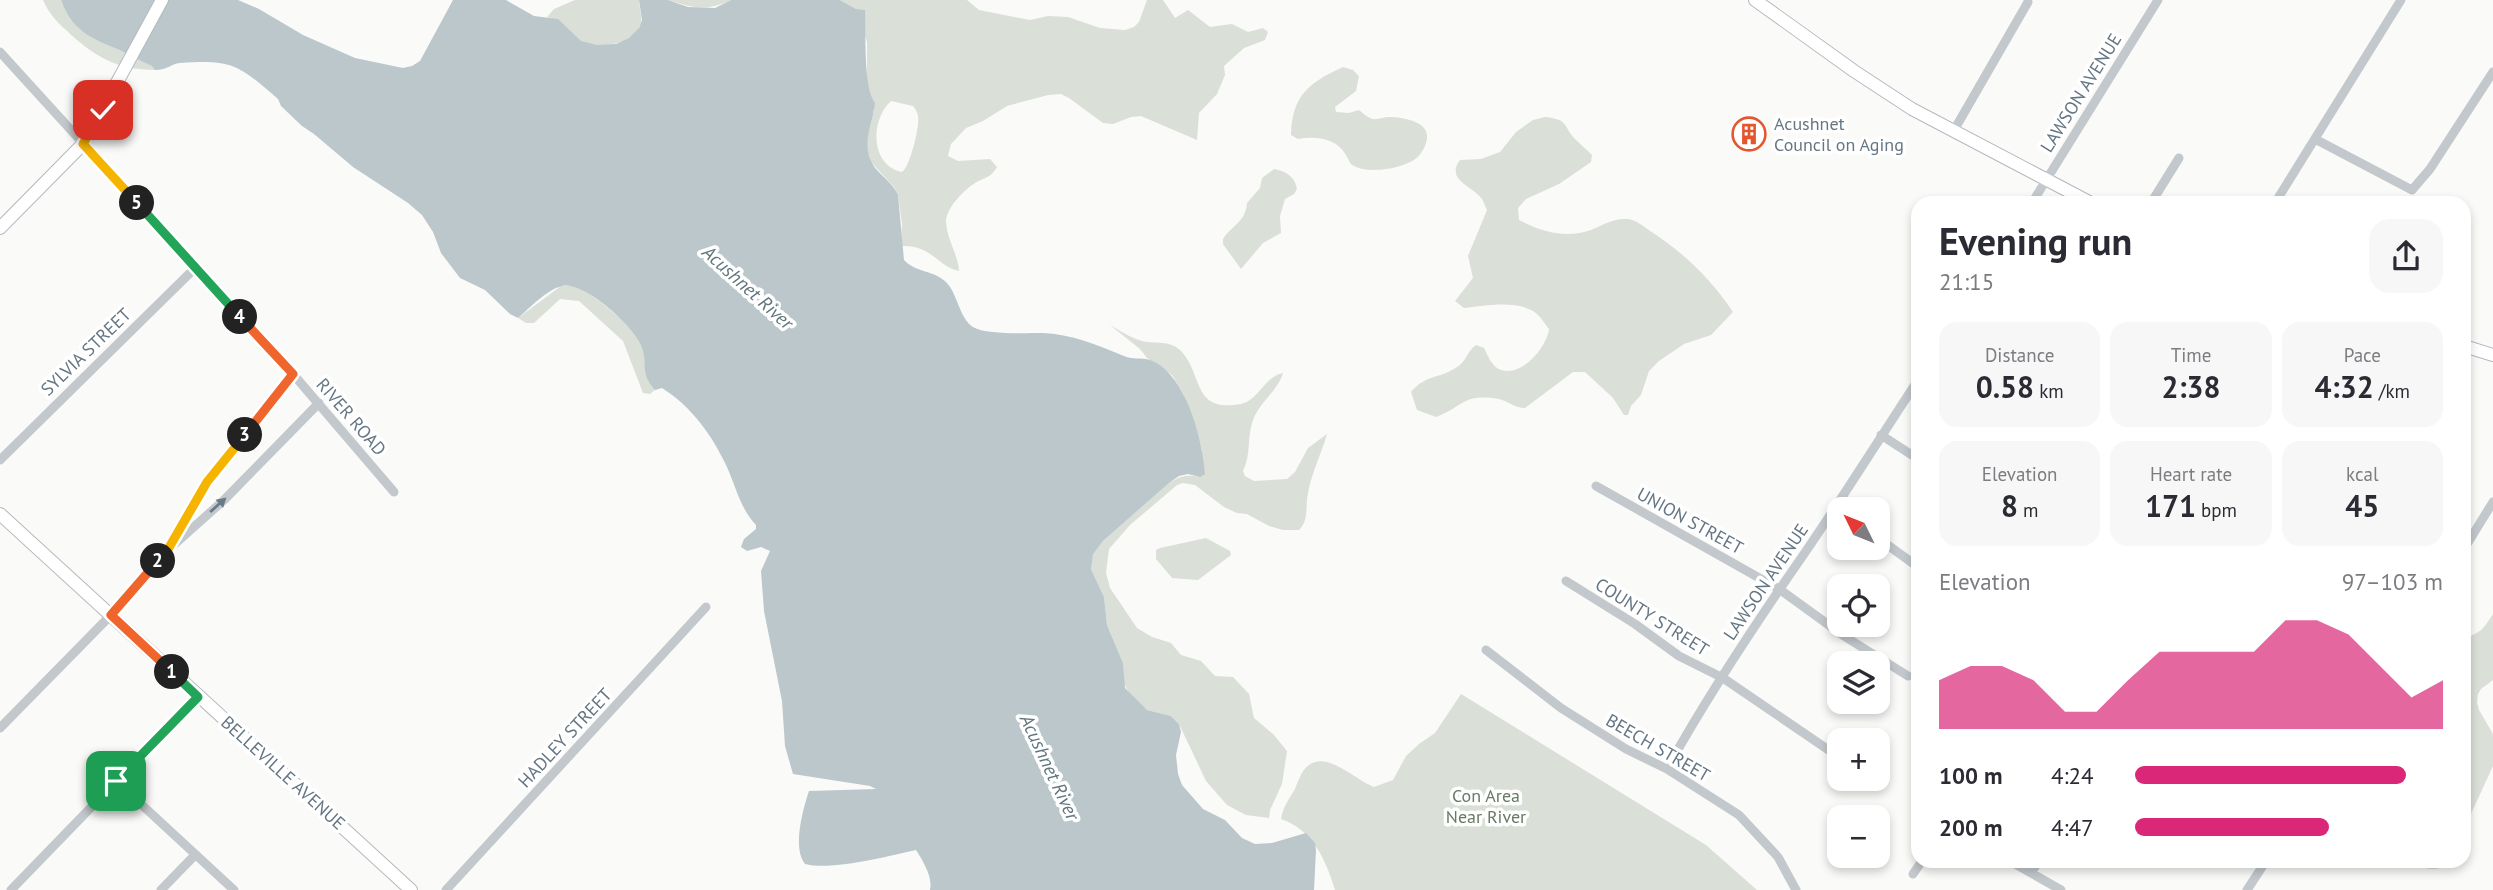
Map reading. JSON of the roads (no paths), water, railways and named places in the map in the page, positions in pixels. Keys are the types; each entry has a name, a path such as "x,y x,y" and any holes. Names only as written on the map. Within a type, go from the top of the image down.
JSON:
{"main road":[{"path":"0,228 83,144 162,0"},
{"path":"1755,0 1882,90 1953,132 2077,196"},
{"path":"2471,348 2493,355"},
{"name":"BELLEVILLE AVENUE","path":"0,514 411,890"}],"street":[{"name":"LAWSON AVENUE","path":"2036,196 2158,0"},
{"path":"2279,196 2401,0"},
{"path":"1953,132 2028,2"},
{"name":"RIVER ROAD","path":"0,52 319,403 394,492"},
{"path":"2315,139 2412,190 2437,158 2493,72"},
{"path":"2155,196 2179,158"},
{"name":"SYLVIA STREET","path":"0,460 195,268"},
{"path":"167,551 207,482 293,374"},
{"name":"LAWSON AVENUE","path":"1844,497 1911,390"},
{"path":"0,728 111,615 167,551 224,500 319,403"},
{"path":"1881,435 1911,454"},
{"name":"UNION STREET","path":"1596,486 1779,589 1844,636 1908,676"},
{"path":"2471,537 2493,502"},
{"name":"LAWSON AVENUE","path":"1667,769 1779,589 1827,523"},
{"path":"1890,547 1911,562"},
{"name":"COUNTY STREET","path":"1566,581 1679,656 1723,678 1827,748"},
{"name":"HADLEY STREET","path":"446,890 706,607"},
{"name":"BEECH STREET","path":"1486,650 1561,708 1626,749 1667,769 1739,815 1778,857 1796,890"},
{"path":"11,890 198,697"},
{"path":"116,781 234,890"},
{"path":"162,890 195,855"},
{"path":"1913,874 1917,868"},
{"path":"2022,868 2061,890"},
{"path":"2031,873 2034,868"},
{"path":"2247,890 2261,868"}],"water":[{"name":"Acushnet River","path":"61,0 238,0 303,35 355,58 403,68 420,61 453,0 506,0 534,16 558,19 581,41 597,45 616,44 629,38 639,28 642,20 639,0 668,0 688,7 715,8 731,0 840,0 856,9 865,10 867,73 875,103 868,137 868,153 876,169 898,195 904,260 946,282 968,323 979,330 1063,335 1127,357 1150,360 1163,367 1183,393 1201,444 1205,474 1200,477 1188,474 1179,476 1169,483 1103,541 1093,554 1091,569 1104,597 1107,625 1123,663 1125,688 1147,710 1171,716 1179,724 1181,732 1176,755 1182,785 1203,809 1225,820 1242,838 1255,844 1272,843 1306,833 1315,843 1316,850 1314,890 930,890 929,875 916,850 830,866 805,864 801,857 799,839 809,791 876,789 793,774 785,746 782,701 764,611 761,571 770,551 761,547 747,551 741,547 744,539 756,529 756,525 742,504 721,455 708,433 683,404 662,388 655,390 650,384 645,373 641,345 628,327 595,297 571,286 550,291 518,318 510,314 485,290 460,278 441,253 433,232 422,215 353,167 302,126 281,106 278,99 254,78 234,67 212,62 180,63 155,70 152,66 83,32 71,19"}],"place":[{"name":"Acushnet Council on Aging","path":"1749,134"}],"park label":[{"name":"Con Area Near River","path":"1486,806"}]}
